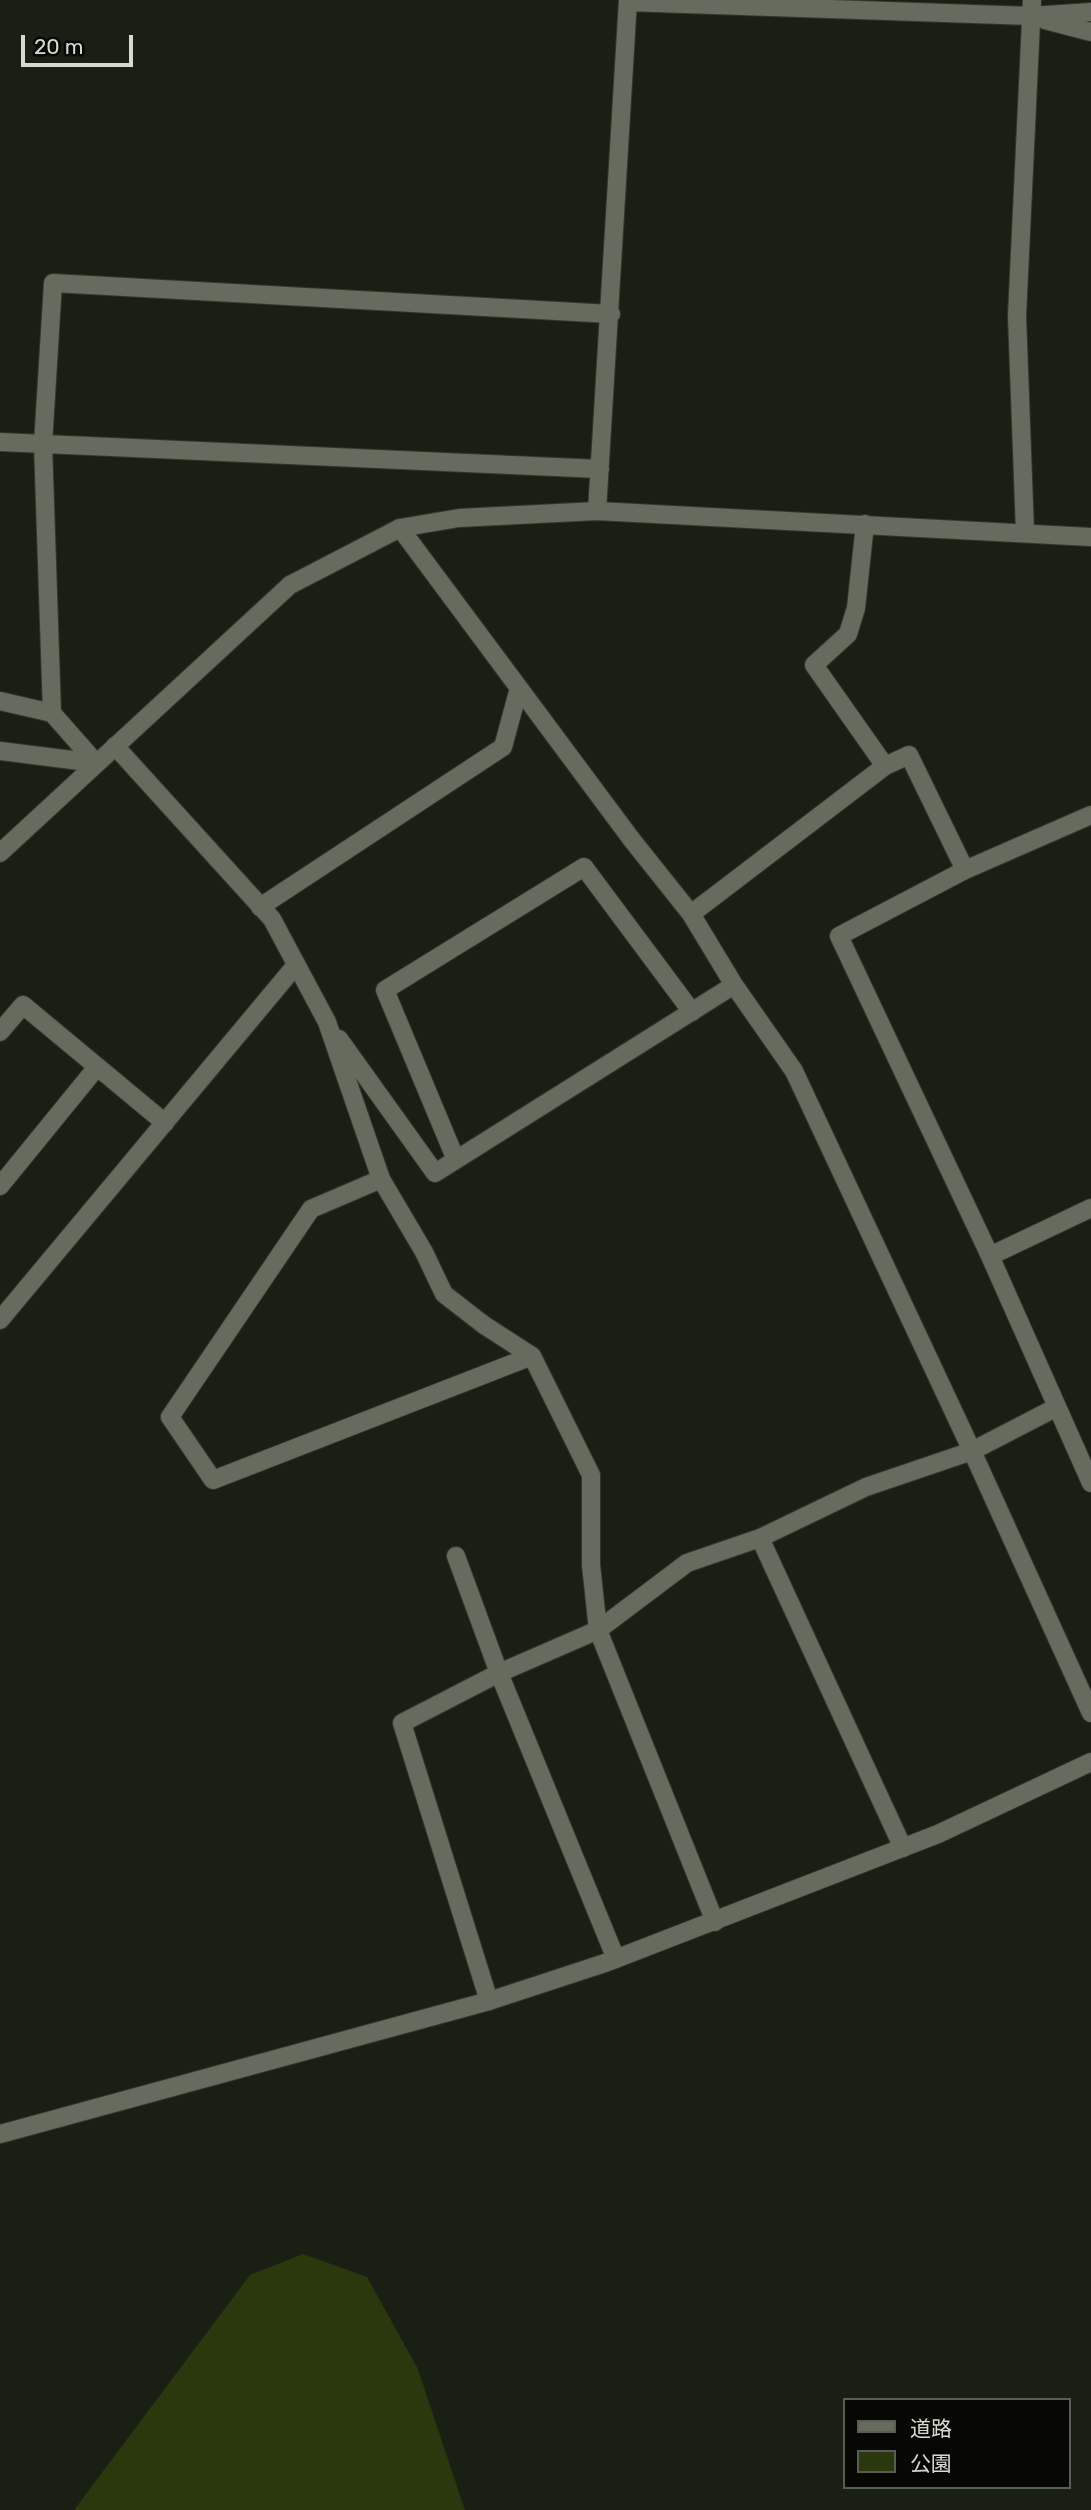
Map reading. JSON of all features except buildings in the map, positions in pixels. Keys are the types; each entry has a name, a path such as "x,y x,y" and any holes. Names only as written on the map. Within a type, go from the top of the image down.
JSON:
{"street":[{"path":"597,511 628,1 1032,8 1091,12"},
{"path":"1032,8 1091,32"},
{"path":"1025,532 1017,316 1032,8"},
{"path":"52,713 43,444 54,283 611,314"},
{"path":"0,442 600,469"},
{"path":"0,853 290,585 400,528 459,518 597,511 1091,537"},
{"path":"865,524 856,608 848,634 814,665 886,766"},
{"path":"400,528 632,840 691,914 734,985 794,1071 1091,1713"},
{"path":"260,906 503,747 519,688"},
{"path":"0,701 52,713 96,764"},
{"path":"115,746 272,919 327,1022 435,1173 734,985"},
{"path":"0,751 96,764"},
{"path":"691,914 886,766 909,755 965,870"},
{"path":"1091,815 965,870 839,936 990,1256 1091,1483"},
{"path":"457,1160 385,990 584,867 692,1012"},
{"path":"0,1320 296,965"},
{"path":"0,1032 23,1005 165,1123"},
{"path":"327,1022 381,1179 424,1252 444,1294 484,1325 532,1356 591,1475 591,1565 598,1630 715,1922"},
{"path":"0,1186 97,1067"},
{"path":"381,1179 311,1209 170,1417 213,1480 532,1356"},
{"path":"990,1256 1091,1208"},
{"path":"489,2001 402,1723 499,1673 598,1630 687,1563 760,1538 866,1487 972,1451 1057,1407"},
{"path":"760,1538 903,1848"},
{"path":"456,1556 499,1673 616,1959"},
{"path":"0,2134 489,2001 616,1959 903,1848 1091,1762"}],"green space":[{"path":"303,2254 367,2277 418,2369 465,2510 74,2510 250,2275"}]}
